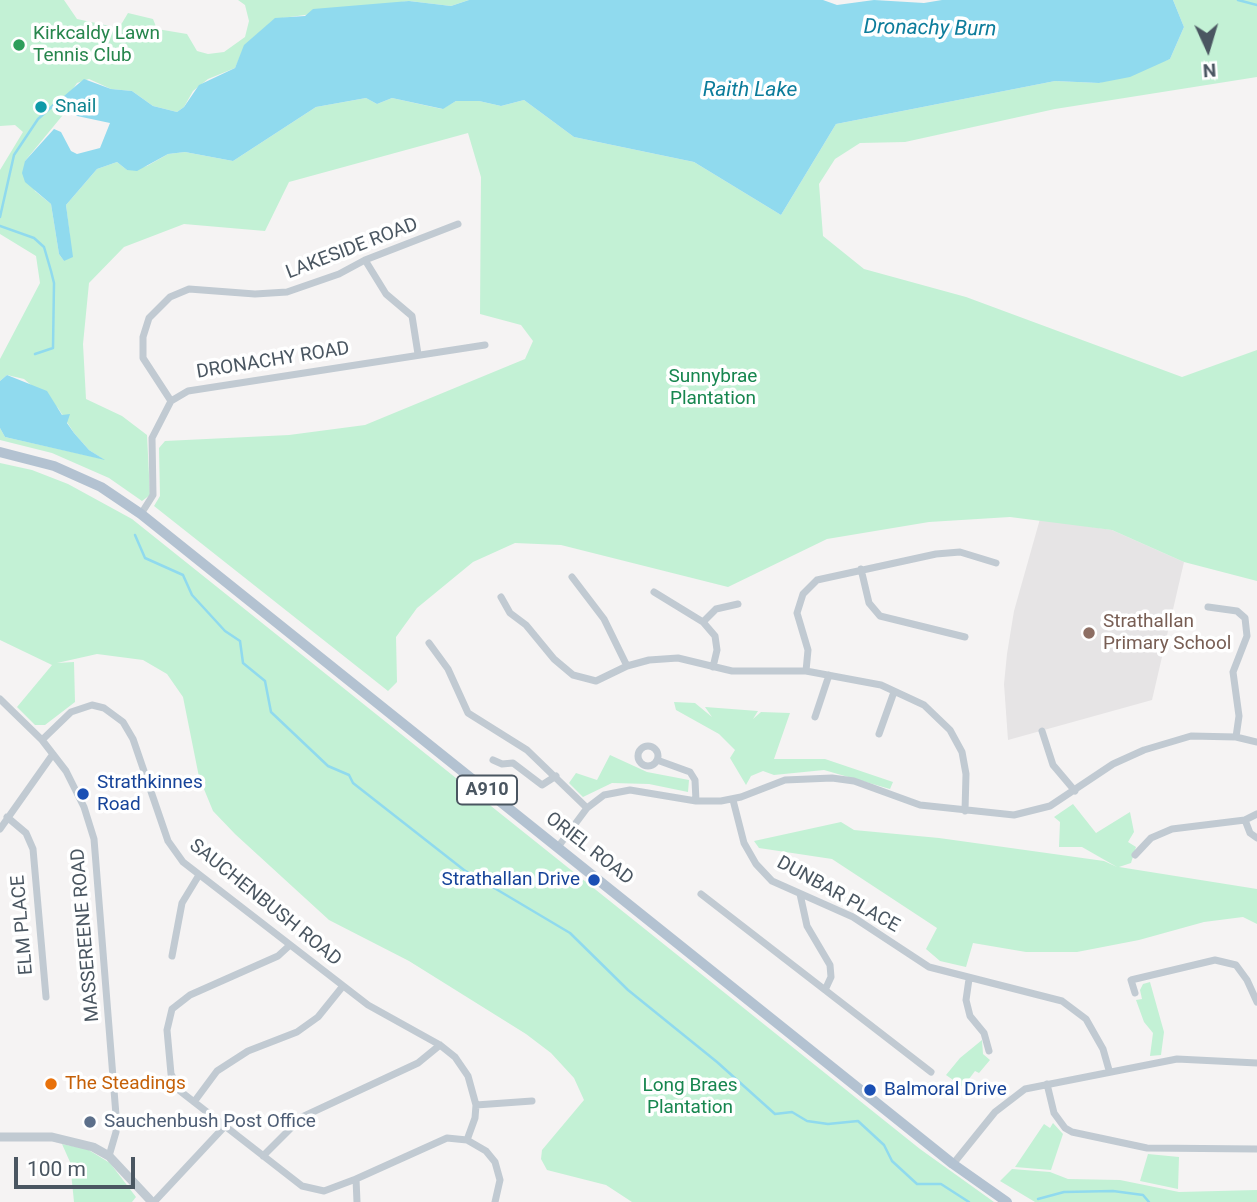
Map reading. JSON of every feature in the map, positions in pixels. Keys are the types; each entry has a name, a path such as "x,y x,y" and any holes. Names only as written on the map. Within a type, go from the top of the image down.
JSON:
{"main road":[{"name":"ORIEL ROAD","path":"0,452 54,466 101,487 142,514 953,1164 1007,1202"}],"street":[{"name":"LAKESIDE ROAD","path":"171,401 143,358 143,337 149,318 170,297 189,289 255,294 287,292 339,274 365,260 458,224"},
{"path":"365,260 386,294 412,316 418,354"},
{"name":"DRONACHY ROAD","path":"171,401 188,391 212,386 485,345"},
{"path":"142,514 153,495 156,439 171,401"},
{"path":"806,671 808,650 797,613 803,594 817,580 861,569 960,552 996,563"},
{"path":"861,569 869,603 880,616 965,637"},
{"path":"572,577 604,619 627,666"},
{"path":"654,592 703,622 715,636 717,650 713,667"},
{"path":"501,597 510,613 526,625 554,659 573,675 596,681 627,666 649,660 678,658 732,671 806,671 881,685 924,705 950,730 962,752 966,774 965,811"},
{"path":"703,622 716,610 738,604"},
{"path":"1208,607 1237,611 1245,618 1247,636 1233,672 1239,716 1237,737"},
{"path":"429,643 448,669 468,713 527,750 587,808"},
{"path":"815,717 829,675"},
{"path":"879,734 894,691"},
{"name":"MASSEREENE ROAD","path":"0,699 42,740 71,779 84,807 97,857 116,1132 108,1156"},
{"name":"SAUCHENBUSH ROAD","path":"42,740 71,712 92,705 104,708 123,722 133,739 167,841 183,862 368,1005 440,1045 455,1057 468,1076 475,1105 475,1118 467,1140"},
{"path":"1042,730 1054,765 1074,791"},
{"path":"558,847 587,808 604,795 631,790 696,801 733,800 785,780 832,778 853,781 920,806 1013,815 1050,806 1112,764 1144,750 1191,736 1237,737 1257,742"},
{"path":"0,829 53,754"},
{"path":"493,760 502,764 513,763 542,785 556,776"},
{"path":"657,760 690,772 695,780 696,801"},
{"name":"DUNBAR PLACE","path":"733,800 744,843 755,864 772,881 853,917 929,967 1062,1001 1086,1019 1103,1049 1109,1070"},
{"path":"1135,855 1151,838 1172,829 1245,820 1257,814"},
{"name":"ELM PLACE","path":"8,817 26,833 33,849 46,998"},
{"path":"1245,820 1250,833 1257,838"},
{"path":"172,956 182,903 199,875"},
{"path":"701,894 931,1072"},
{"path":"800,894 807,926 830,965 831,977 825,990"},
{"path":"290,945 278,956 190,995 172,1009 167,1030 171,1074 180,1091 311,1190 335,1189 446,1138 467,1140 486,1150 495,1162 500,1180 497,1201"},
{"path":"1135,993 1131,980 1215,960 1236,965 1247,980 1257,1002"},
{"path":"969,979 966,1000 970,1016 984,1033 989,1051"},
{"path":"194,1102 217,1071 248,1051 297,1032 318,1017 342,986"},
{"path":"263,1156 302,1117 418,1063 430,1056 440,1045"},
{"path":"953,1164 1005,1102 1018,1092 1109,1070 1177,1059 1257,1063"},
{"path":"1047,1084 1054,1113 1065,1128 1072,1132 1147,1148 1257,1149"},
{"path":"475,1105 533,1101"},
{"path":"0,1137 75,1140 108,1156 153,1202 225,1126"},
{"path":"356,1179 357,1202"}],"shaded area":[{"name":"Strathallan Primary School","path":"1040,519 1112,530 1184,562 1152,700 1008,740 1004,684 1007,654 1014,611"}],"green space":[{"name":"Sunnybrae Plantation","path":"0,0 64,0 77,19 119,28 128,13 153,19 157,29 187,34 197,51 208,54 224,52 245,37 249,21 245,5 238,0 469,0 451,6 409,1 275,19 245,45 235,68 208,79 193,91 184,107 177,112 153,106 132,91 111,89 89,79 77,83 69,95 57,102 67,110 25,161 35,191 51,204 59,254 64,261 70,237 66,205 97,169 117,162 127,170 147,166 168,154 185,152 233,161 316,107 366,98 377,104 392,98 442,109 456,101 479,101 501,106 524,100 574,137 694,162 781,215 836,124 1055,81 1099,83 1170,59 1184,27 1173,0 1257,0 1257,77 1055,109 905,142 860,143 835,159 819,184 823,236 864,269 966,297 1182,377 1257,350 1257,581 1184,562 1112,530 1010,517 929,522 827,539 728,587 561,545 515,543 473,562 417,608 396,637 397,682 388,691 154,506 160,496 159,448 165,441 289,435 365,425 525,359 533,341 521,325 480,314 481,177 468,133 289,182 265,231 184,224 124,247 89,283 83,344 86,399 122,416 147,435 150,495 142,501 109,478 52,453 0,440 0,428 5,437 103,459 89,450 74,433 58,408 24,379 7,375 0,381 0,359 40,283 36,256 0,234 0,170 23,132 15,125 0,126"},
{"name":"Long Braes Plantation","path":"0,463 32,470 68,484 132,519 920,1149 994,1202 632,1202 606,1185 547,1170 541,1159 542,1150 584,1100 574,1078 551,1053 526,1034 409,961 329,920 235,834 213,811 199,777 183,697 167,674 143,660 97,654 57,663 74,662 75,702 45,725 35,725 17,707 52,665 0,640"},
{"path":"674,702 695,703 712,717 705,707 758,711 753,719 761,712 790,713 774,759 825,759 893,782 890,789 824,770 774,775 763,771 751,776 746,785 730,758 735,750 719,734 676,710"},
{"path":"610,755 647,772 689,780 688,792 649,784 612,783 583,797 569,783 576,773 597,780"},
{"path":"1073,804 1096,833 1130,812 1134,832 1128,842 1136,847 1131,863 1119,867 1257,889 1257,924 1243,917 1204,922 1139,940 1077,952 1026,952 973,943 966,967 940,961 926,949 937,928 832,859 759,848 754,841 841,822 854,830 939,838 1104,861 1117,867 1082,847 1059,847 1060,822 1054,817"},
{"path":"1150,982 1164,1032 1161,1055 1150,1056 1153,1033 1144,1022 1136,1000 1142,999 1140,990 1143,984"},
{"path":"982,1040 983,1054 990,1060 979,1073 975,1071 963,1087 946,1075 960,1058"},
{"path":"1053,1123 1063,1134 1051,1170 1015,1167 1044,1124 1050,1128"},
{"path":"62,1144 87,1149 110,1163 136,1197 132,1202 74,1202 70,1162"},
{"path":"1148,1154 1179,1157 1178,1189 1140,1181"},
{"path":"1012,1169 1050,1172 1068,1179 1120,1180 1179,1192 1257,1190 1257,1202 1035,1202 1000,1181"}],"water":[{"name":"Raith Lake","path":"469,0 823,0 837,5 874,0 924,3 942,0 1173,0 1184,27 1170,59 1130,77 1099,83 1055,81 836,124 781,215 694,162 574,137 524,100 501,106 479,101 456,101 443,109 392,98 377,104 366,98 316,107 233,161 185,152 168,154 137,171 127,170 117,162 97,169 66,205 73,257 64,261 59,254 51,204 25,182 22,173 25,161 54,129 61,132 71,151 77,154 100,148 110,123 77,116 57,102 84,79 111,89 132,91 153,106 177,112 184,107 199,85 235,68 244,45 275,18 305,16 313,9 409,1 451,6"},
{"path":"7,375 47,391 62,415 70,414 67,423 74,433 89,450 105,460 5,437 0,428 0,381"}],"waterway":[{"name":"Dronachy Burn","path":"1238,0 1257,5"},
{"path":"0,217 14,155 38,119 57,102"},
{"path":"0,226 34,238 44,247 51,271 54,283 53,348 35,354"},
{"path":"135,535 145,558 183,575 192,595 225,631 240,641 243,663 265,681 271,712 328,766 349,775 353,783 464,870 570,933 628,990 717,1062 775,1114 792,1112 807,1121 828,1124 858,1121 884,1145 892,1161 917,1184 941,1184 969,1202"},
{"path":"1038,1199 1064,1192 1113,1191 1143,1195 1149,1202"}],"place":[{"name":"Kirkcaldy Lawn Tennis Club","path":"19,45"},
{"name":"Snail","path":"41,107"},
{"name":"Strathallan Primary School","path":"1089,633"},
{"name":"Strathkinnes Road","path":"83,794"},
{"name":"Strathallan Drive","path":"594,880"},
{"name":"The Steadings","path":"51,1084"},
{"name":"Balmoral Drive","path":"870,1090"},
{"name":"Sauchenbush Post Office","path":"90,1122"}]}
